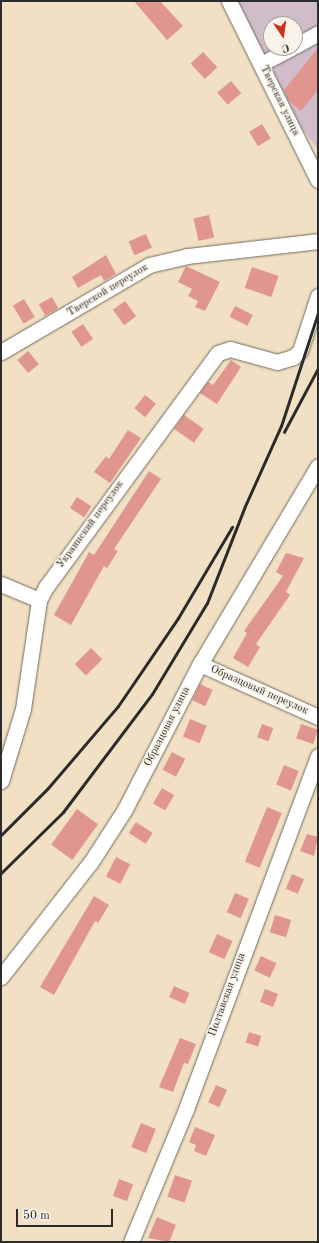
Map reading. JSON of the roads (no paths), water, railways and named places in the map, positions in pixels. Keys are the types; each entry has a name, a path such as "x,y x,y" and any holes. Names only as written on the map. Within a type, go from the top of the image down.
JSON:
{"street":[{"name":"Тверская улица","path":"229,1 318,180"},
{"path":"303,41 318,33"},
{"path":"261,64 276,56"},
{"name":"Тверской переулок","path":"1,352 149,265 187,256 318,241"},
{"name":"Украинский переулок","path":"1,781 23,709 39,600 218,353 230,349 277,362 300,351 318,296"},
{"name":"Образцовая улица","path":"1,977 91,862 121,816 200,664 318,466"},
{"path":"1,584 39,600"},
{"name":"Образцовый переулок","path":"200,664 318,717"},
{"name":"Полтавская улица","path":"133,1238 318,756"}],"railway":[{"path":"1,873 63,812 152,694 207,603 245,506 281,426 318,313"},
{"path":"284,432 318,368"},
{"path":"1,835 48,788 118,706 178,618 232,527"}]}
